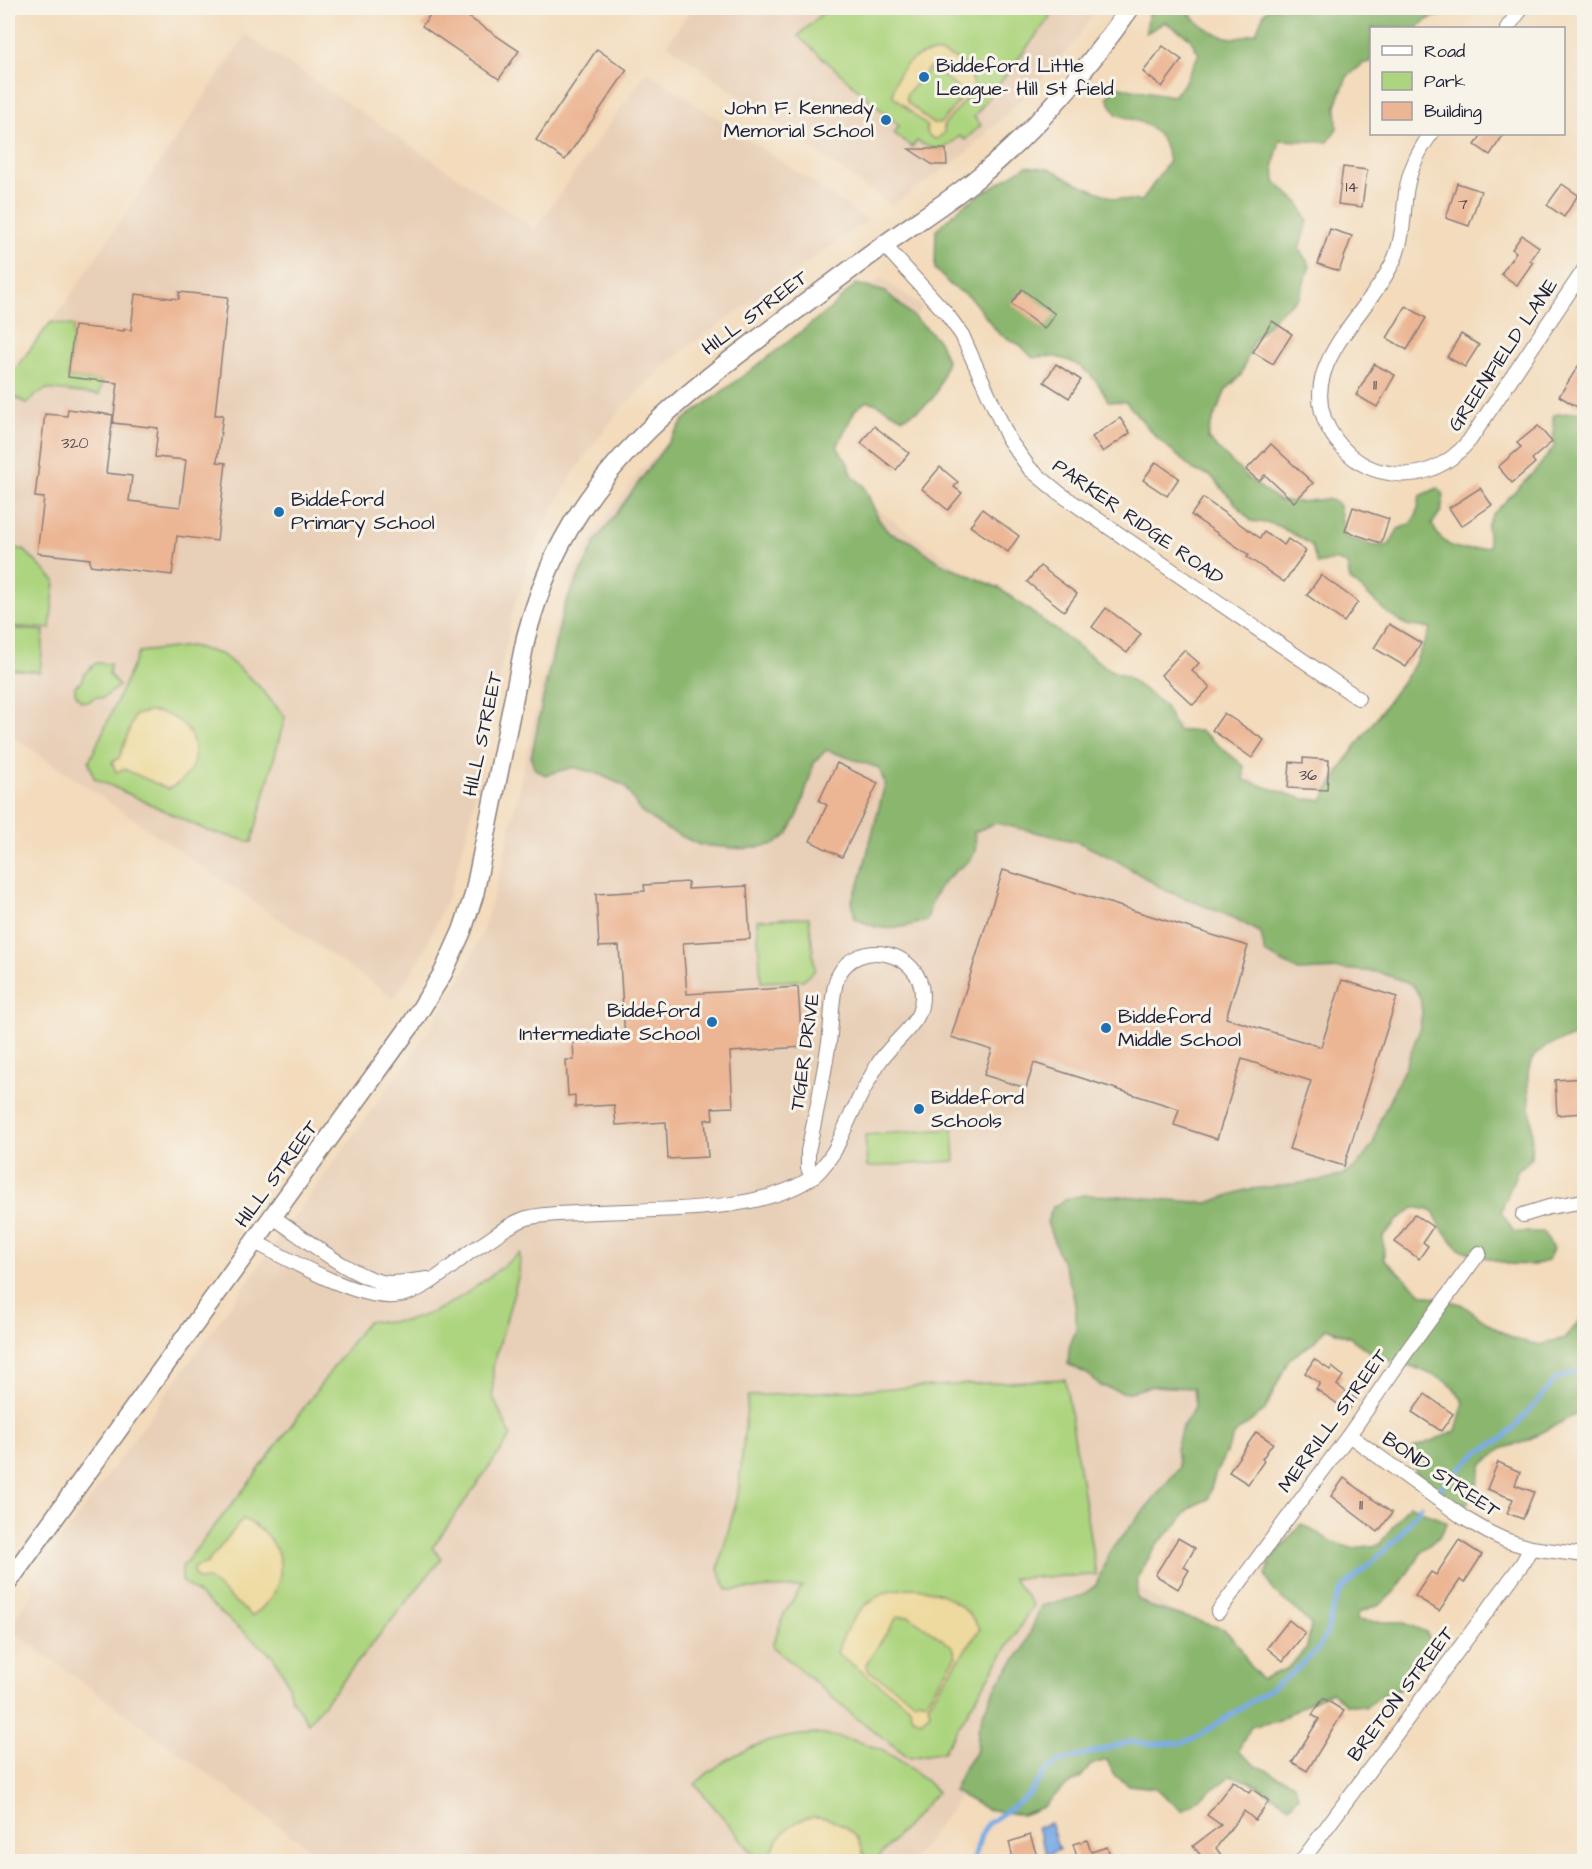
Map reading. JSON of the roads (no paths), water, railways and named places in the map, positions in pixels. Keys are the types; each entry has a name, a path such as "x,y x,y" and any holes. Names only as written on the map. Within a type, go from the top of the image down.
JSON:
{"street":[{"name":"HILL STREET","path":"8,1582 273,1217 427,1000 443,973 462,931 474,895 526,637 542,585 573,522 622,456 700,382 975,180 1017,144 1086,69 1130,8"},
{"path":"1508,27 1522,8"},
{"name":"GREENFIELD LANE","path":"1430,135 1412,166 1406,190 1400,242 1392,264 1335,346 1323,372 1321,399 1325,420 1334,438 1352,457 1375,470 1401,475 1427,471 1451,460 1469,441 1584,270"},
{"name":"PARKER RIDGE ROAD","path":"884,245 946,313 962,335 1009,440 1030,469 1059,493 1358,698"},
{"name":"TIGER DRIVE","path":"255,1242 350,1288 374,1296 395,1296 411,1291 436,1278 502,1230 529,1218 615,1210 708,1206 768,1197 812,1177 825,1164 835,1150 880,1060 919,1015 922,991 918,979 907,962 898,957 879,953 862,956 848,963 837,978 834,987 829,1041 808,1151 808,1168 812,1177"},
{"path":"1523,1215 1549,1206 1584,1201"},
{"name":"TIGER DRIVE","path":"273,1217 352,1270 367,1277 391,1283 436,1278"},
{"name":"MERRILL STREET","path":"1218,1612 1349,1435 1479,1253"},
{"name":"BOND STREET","path":"1349,1435 1464,1518 1505,1540 1531,1548 1584,1555"},
{"name":"BRETON STREET","path":"1300,1862 1522,1564 1531,1548"}],"water":[{"path":"1050,1823 1059,1850 1047,1854 1037,1828"}],"waterway":[{"path":"1440,1488 1477,1453 1505,1437 1540,1399 1553,1381 1584,1368"},
{"path":"973,1862 981,1835 987,1824 1020,1802 1045,1772 1061,1761 1130,1742 1182,1743 1197,1737 1297,1669 1319,1648 1328,1630 1332,1611 1341,1590 1398,1538 1421,1506"}],"place":[{"name":"Biddeford Little League- Hill St field","path":"924,77"},
{"name":"John F. Kennedy Memorial School","path":"886,120"},
{"name":"Biddeford Primary School","path":"279,512"},
{"name":"Biddeford Intermediate School","path":"712,1022"},
{"name":"Biddeford Middle School","path":"1106,1028"},
{"name":"Biddeford Schools","path":"919,1109"}]}
